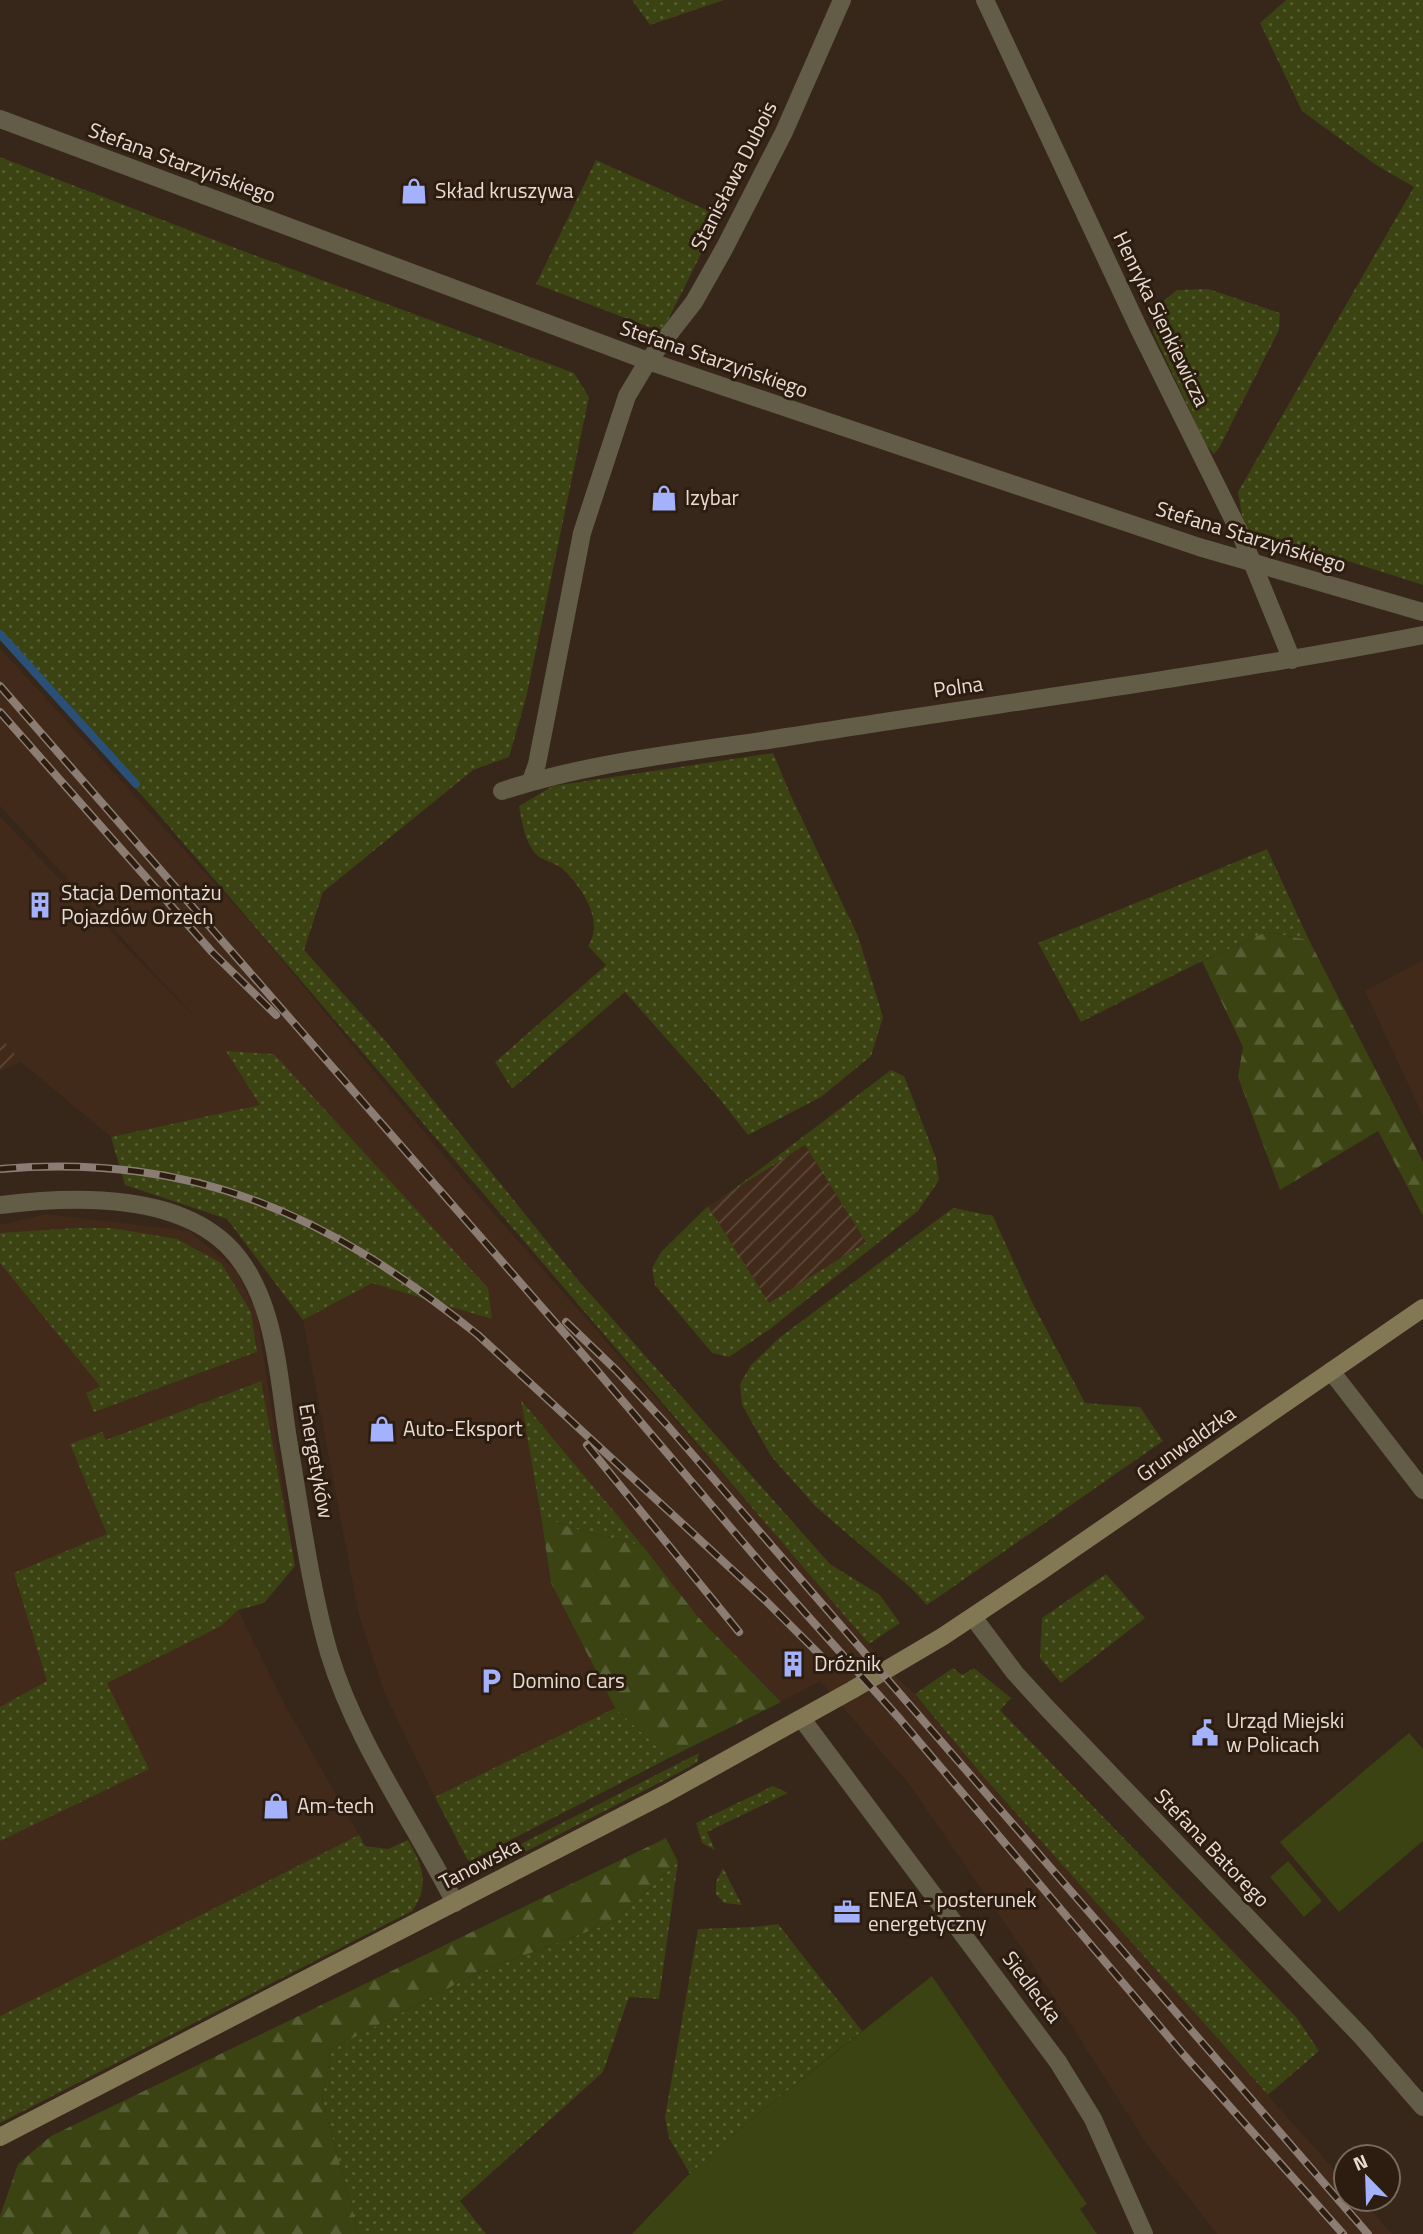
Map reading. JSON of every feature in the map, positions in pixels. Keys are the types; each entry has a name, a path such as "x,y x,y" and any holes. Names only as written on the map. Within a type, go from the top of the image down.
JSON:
{"main road":[{"name":"Grunwaldzka","path":"973,1617 1423,1308"},
{"name":"Tanowska","path":"0,2137 665,1794 802,1719 973,1617"}],"street":[{"name":"Stanisława Dubois","path":"531,781 537,764 582,533 627,396 648,362 694,302 724,249 784,132 842,0"},
{"name":"Henryka Sienkiewicza","path":"985,0 1144,339 1219,487 1254,564 1292,660"},
{"name":"Stefana Starzyńskiego","path":"0,119 648,362 1254,564 1423,612"},
{"name":"Polna","path":"502,791 531,781 623,762 1292,660 1423,635"},
{"name":"Energetyków","path":"0,1205 71,1200 139,1204 168,1210 214,1235 228,1246 244,1265 265,1310 271,1337 297,1491 329,1652 342,1690 373,1755 455,1903"},
{"path":"1331,1371 1423,1490"},
{"name":"Stefana Batorego","path":"973,1617 1039,1700 1362,2037 1423,2108"},
{"name":"Siedlecka","path":"802,1719 1058,2062 1093,2119 1144,2234"}],"shaded area":[{"path":"0,648 250,922 455,1169 825,1591 893,1674 915,1694 982,1775 1332,2167 1332,2213 1373,2213 1392,2234 1217,2234 1146,2143 1026,1954 909,1784 820,1681 781,1702 698,1617 643,1546 522,1401 551,1583 615,1708 435,1797 384,1692 358,1611 303,1320 372,1282 261,1105 111,1137 21,1062 0,1036 0,817 203,1026 0,806"},
{"path":"1423,960 1423,1116 1365,991"},
{"path":"0,1036 21,1062 0,1071"},
{"path":"805,1145 866,1242 769,1303 708,1206"},
{"path":"46,1214 189,1231 236,1270 257,1313 295,1566 238,1610 284,1703 359,1835 0,2016 0,1225"}],"green space":[{"path":"632,0 724,0 650,25"},
{"path":"1286,0 1423,0 1423,585 1244,528 1238,492 1414,187 1376,165 1302,111 1260,23"},
{"path":"0,157 243,251 574,373 589,397 526,698 509,757 473,770 323,892 304,950 384,1039 578,1280 830,1564 880,1595 900,1623 869,1644 154,809 0,640"},
{"path":"596,160 720,216 662,332 536,284"},
{"path":"1208,289 1280,313 1279,330 1214,454 1206,445 1153,332 1156,307 1177,290"},
{"path":"773,753 858,936 883,1017 871,1056 821,1097 748,1135 625,992 512,1089 495,1062 606,965 588,946 594,926 593,916 584,895 563,869 541,858 531,848 519,806 553,786"},
{"path":"1267,849 1309,940 1266,932 1081,1022 1038,943"},
{"path":"1266,932 1309,940 1423,1162 1423,1216 1378,1131 1280,1190 1238,1077 1243,1047 1202,961"},
{"path":"226,1051 274,1054 488,1288 492,1319 372,1283 303,1320 227,1219 125,1185 111,1137 260,1105"},
{"path":"891,1070 904,1076 936,1158 939,1180 918,1211 770,1329 729,1357 712,1353 655,1285 652,1268 661,1252 708,1206 769,1303 866,1242 805,1145 726,1195"},
{"path":"953,1208 993,1216 1032,1302 1085,1403 1140,1407 1163,1441 927,1605 911,1588 816,1507 771,1456 742,1405 740,1384 751,1365 779,1338"},
{"path":"112,1228 177,1239 221,1263 251,1312 257,1352 94,1412 86,1393 100,1386 0,1263 0,1233"},
{"path":"261,1381 295,1566 264,1603 238,1610 221,1626 107,1683 149,1769 0,1841 0,1707 47,1681 14,1573 107,1534 70,1444 102,1432 106,1440"},
{"path":"521,1400 643,1546 582,1531 541,1517"},
{"path":"541,1517 582,1531 643,1546 698,1617 781,1702 669,1758 615,1708 551,1583"},
{"path":"1106,1574 1145,1618 1061,1683 1040,1658 1042,1618"},
{"path":"953,1668 962,1675 974,1668 1011,1698 1000,1710 1297,2018 1319,2051 1268,2095 982,1775 915,1694"},
{"path":"615,1708 669,1758 470,1861 467,1859 435,1797"},
{"path":"1409,1733 1423,1749 1423,1841 1339,1912 1280,1842"},
{"path":"699,1753 697,1762 682,1771 488,1871 477,1873 470,1870"},
{"path":"773,1786 788,1793 707,1832 715,1850 702,1843 696,1823"},
{"path":"359,1835 365,1846 388,1849 408,1840 417,1858 423,1884 418,1902 412,1911 0,2123 0,2016"},
{"path":"666,1838 678,1862 613,1922 477,1973 332,2049 322,2099 359,2234 0,2234 0,2216 18,2164 51,2136"},
{"path":"1288,1861 1322,1901 1304,1917 1270,1877"},
{"path":"678,1862 659,1999 629,1997 603,2072 460,2201 486,2234 359,2234 322,2099 332,2049 477,1973 613,1922"},
{"path":"723,1868 742,1905 724,1903 716,1894 716,1882"},
{"path":"778,1924 862,2031 754,2117 690,2174 669,2138 665,2117 698,1929"},
{"path":"932,1976 1087,2204 1080,2209 1097,2234 632,2234 684,2179 754,2117"}],"waterway":[{"path":"0,634 136,784"}],"railway":[{"path":"0,686 593,1366 764,1567 899,1718 1183,2054 1343,2234"},
{"path":"0,712 212,952 276,1015"},
{"path":"0,1169 71,1167 136,1171 198,1183 256,1201 313,1226 368,1256 478,1335 765,1600 826,1661"},
{"path":"566,1322 667,1425 1368,2234"},
{"path":"587,1445 739,1632"}],"place":[{"name":"Skład kruszywa","path":"414,191"},
{"name":"Izybar","path":"664,498"},
{"name":"Stacja Demontażu Pojazdów Orzech","path":"40,905"},
{"name":"Auto-Eksport","path":"382,1429"},
{"name":"Dróżnik","path":"793,1664"},
{"name":"Domino Cars","path":"491,1681"},
{"name":"Urząd Miejski w Policach","path":"1205,1733"},
{"name":"Am-tech","path":"276,1806"},
{"name":"ENEA - posterunek energetyczny","path":"847,1912"}]}
